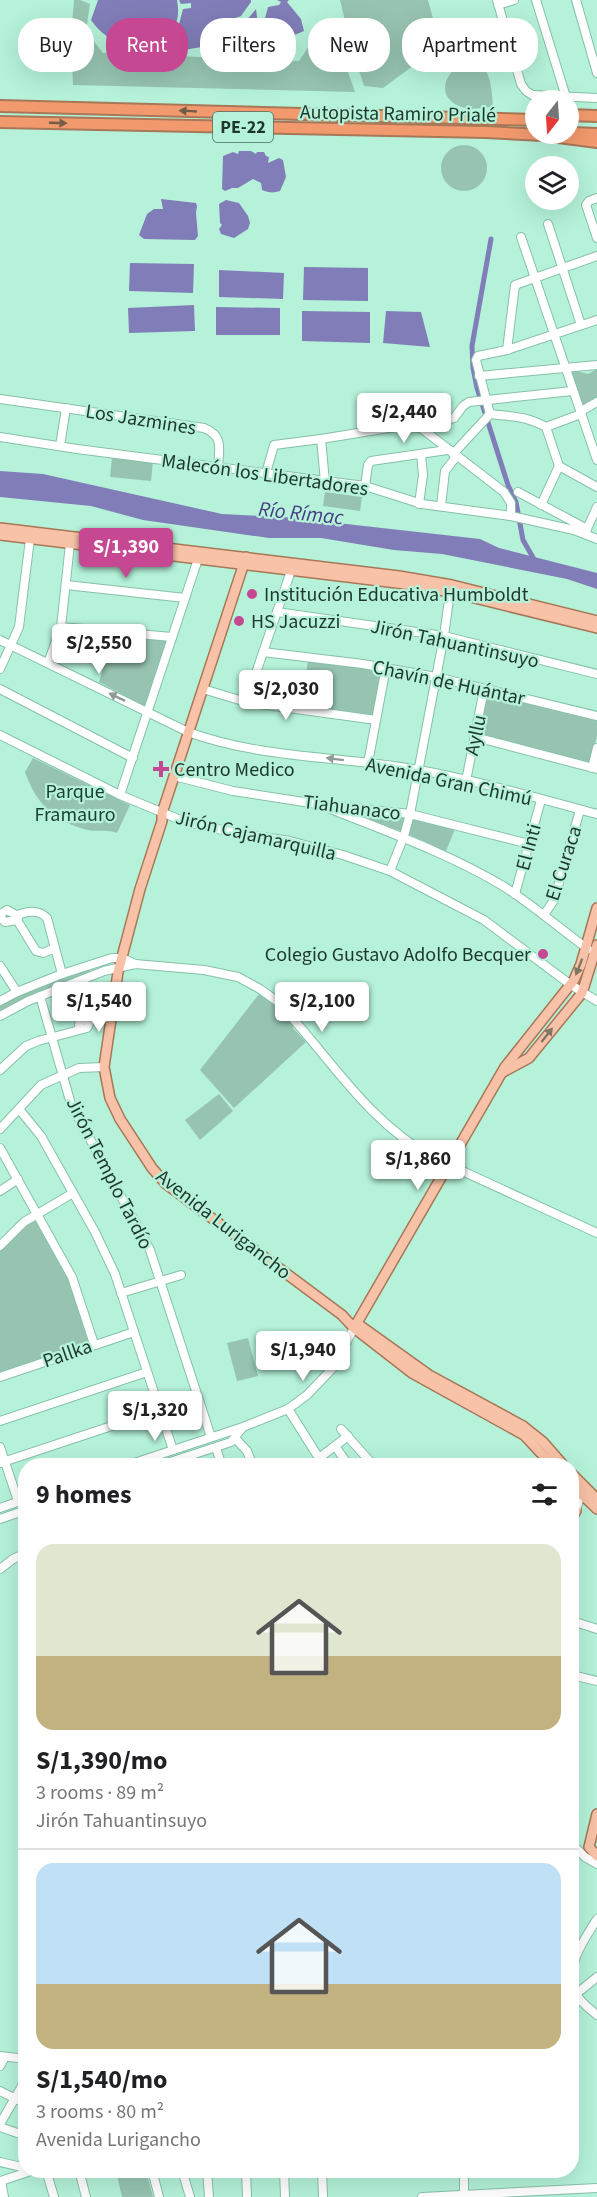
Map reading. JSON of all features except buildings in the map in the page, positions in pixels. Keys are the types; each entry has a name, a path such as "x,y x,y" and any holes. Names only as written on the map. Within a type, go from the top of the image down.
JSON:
{"highway":[{"name":"Autopista Ramiro Prialé","path":"0,106 525,120"},
{"path":"579,115 597,116"},
{"path":"579,120 597,120"},
{"name":"Autopista Ramiro Prialé","path":"0,122 525,133"},
{"path":"579,126 597,127"},
{"path":"579,134 597,135"},
{"path":"579,135 597,135"},
{"path":"579,140 597,144"}],"main road":[{"path":"0,528 200,556"},
{"path":"0,535 399,576 452,585 597,621"},
{"name":"Avenida Lurigancho","path":"245,561 162,813 162,821 119,964 104,1067 107,1089 120,1119 158,1175 353,1324 524,1435 546,1458"},
{"path":"292,566 450,592 597,628"},
{"path":"503,1072 529,1058 582,993 594,950 597,908"},
{"path":"353,1324 503,1072 571,985 594,950"},
{"path":"557,1002 564,1004 567,1010"},
{"name":"Avenida Lurigancho","path":"476,1404 530,1431 556,1458"},
{"path":"579,1494 597,1499"},
{"path":"579,1495 597,1509"},
{"path":"597,1814 589,1847 597,1856"}],"street":[{"path":"514,0 497,2 521,84 526,90"},
{"path":"536,0 564,90"},
{"path":"576,0 597,73"},
{"path":"579,97 597,98"},
{"path":"597,198 586,202 597,238"},
{"path":"548,224 581,325"},
{"path":"521,237 597,460"},
{"path":"507,350 515,285 597,256"},
{"path":"487,417 481,400 480,376 476,360 478,356 507,350 597,320"},
{"path":"480,376 597,365"},
{"path":"266,474 274,445 401,426 421,428 454,418 466,404 481,400 572,391"},
{"path":"0,399 66,408 60,446"},
{"path":"441,506 445,471 452,454 487,417 519,416 546,427 581,414 583,410 597,402"},
{"name":"Los Jazmines","path":"66,408 204,428 214,433 219,441 218,467"},
{"path":"546,427 559,466 597,487"},
{"path":"421,428 505,493 511,503 512,516"},
{"name":"Malecón los Libertadores","path":"0,437 366,486 419,504 590,527 597,539"},
{"path":"321,439 325,482"},
{"path":"366,486 369,462 421,455 452,454"},
{"path":"419,504 423,475 421,455"},
{"path":"541,505 559,466"},
{"path":"518,492 590,527 597,507"},
{"path":"0,669 12,645 21,618 30,539"},
{"path":"48,663 61,627 70,544"},
{"path":"120,795 200,556"},
{"path":"246,702 292,566"},
{"path":"66,585 185,598"},
{"path":"390,871 410,814 444,636 450,592"},
{"name":"Jirón Tahuantinsuyo","path":"277,612 444,636 597,674"},
{"path":"61,627 172,637"},
{"name":"Avenida Gran Chimú","path":"0,639 148,713 211,741 244,748 418,770 597,814"},
{"name":"Chavín de Huántar","path":"263,652 386,667 597,716"},
{"path":"368,763 386,667"},
{"path":"203,688 246,702 376,720"},
{"path":"0,689 133,758"},
{"name":"Ayllu","path":"466,781 484,689"},
{"name":"Jirón Cajamarquilla","path":"0,735 120,795 162,813 216,830 290,841 353,858 390,871 484,920 582,993 597,1001"},
{"path":"475,737 594,769 597,748"},
{"name":"Tiahuanaco","path":"174,776 214,788 317,804 410,814 529,844"},
{"name":"El Inti","path":"515,894 541,800"},
{"path":"317,804 404,836 459,862 515,894 594,950"},
{"name":"El Curaca","path":"544,915 556,892 580,810"},
{"path":"55,948 43,953 36,951 17,918 34,911 43,914 46,918 55,948 62,974"},
{"path":"0,1016 17,1005 119,964"},
{"path":"0,1001 62,974 119,964 218,973 238,977 278,1002 360,1098 391,1129 421,1151 597,1233"},
{"path":"0,966 14,993 17,1005"},
{"name":"Jirón Templo Tardío","path":"40,996 71,1104 143,1234 161,1281 212,1437"},
{"path":"0,1070 26,1046 82,1028"},
{"path":"0,1130 41,1085 79,1068 104,1067"},
{"path":"19,1109 36,1128 105,1253 121,1293 173,1450"},
{"path":"0,1148 72,1277 94,1344"},
{"path":"0,1191 18,1179"},
{"path":"0,1246 24,1222 73,1192"},
{"path":"121,1293 181,1275"},
{"path":"156,1458 288,1409 308,1395 332,1369 353,1324"},
{"name":"Pallka","path":"0,1377 134,1332"},
{"path":"0,1421 147,1372"},
{"path":"288,1409 319,1458"},
{"path":"2,1462 160,1410"},
{"path":"188,1458 231,1442 243,1427"},
{"path":"341,1429 367,1458"},
{"path":"324,1458 348,1436"},
{"path":"235,1438 247,1451 250,1458"},
{"path":"193,1443 196,1454"},
{"path":"335,1446 343,1458"},
{"path":"0,1447 2,1462 18,1492"},
{"path":"216,1448 219,1458"},
{"path":"0,1508 18,1501"},
{"path":"0,1519 18,1513"},
{"path":"0,1569 18,1556"},
{"path":"579,1623 597,1629"},
{"path":"579,1677 597,1681"},
{"path":"579,1851 597,1864"},
{"path":"579,1948 597,1919"},
{"path":"579,1992 597,1977"},
{"path":"579,1997 597,2015"},
{"path":"0,2066 3,2056 18,2058"},
{"path":"0,2091 18,2101"},
{"path":"18,2091 0,2126 18,2133"},
{"path":"0,2162 18,2166"},
{"path":"4,2197 1,2181 18,2175"},
{"path":"48,2178 52,2197"},
{"path":"82,2178 86,2197"},
{"path":"154,2178 159,2197"},
{"path":"184,2178 190,2197"},
{"path":"207,2178 208,2197"},
{"path":"246,2178 247,2197"},
{"path":"284,2178 285,2197"},
{"path":"322,2178 323,2197"},
{"path":"464,2178 464,2195"},
{"path":"422,2197 597,2188"}],"green space":[{"path":"74,0 90,4 88,18 73,18"},
{"path":"340,0 428,0 433,18 402,18 402,72 405,72 383,88 364,86 359,72 390,72 390,18 344,18"},
{"path":"94,41 103,53 106,53 106,72 188,72 188,56 200,57 200,72 296,72 296,61 299,61 308,47 308,72 348,72 355,92 73,85 72,72 94,72"},
{"path":"452,72 487,72 493,107 475,109 455,104 448,98 445,91"},
{"path":"464,145 480,152 487,168 480,184 464,191 448,184 441,168 448,152"},
{"path":"597,369 597,400 584,407 581,406 569,372 572,370 588,374"},
{"path":"112,457 153,461 151,481 110,477"},
{"path":"325,492 362,497 360,511 323,506"},
{"path":"113,634 168,640 146,707 99,682"},
{"path":"308,661 383,671 375,717 301,706"},
{"path":"487,693 597,719 597,736 589,765 477,736"},
{"name":"Parque Framauro","path":"33,758 130,805 117,833 76,827 56,817 48,810 35,793 25,772"},
{"path":"342,809 404,816 401,831 342,812"},
{"path":"412,817 455,829 446,851 407,834"},
{"path":"89,970 92,973 0,1013 0,1006 24,992"},
{"path":"259,994 276,1006 306,1042 234,1108 200,1070"},
{"path":"219,1094 233,1111 200,1140 185,1120"},
{"path":"36,1215 61,1257 92,1342 0,1375 0,1250"},
{"path":"248,1338 258,1376 237,1381 227,1343"},
{"path":"118,2178 148,2178 153,2197 122,2197"}],"shaded area":[{"path":"98,0 177,0 178,18 106,18 106,35 92,18"},
{"path":"179,0 251,0 241,16 236,18 200,18 200,47 188,49 188,18 181,18 183,9 191,8 191,3 181,4"},
{"path":"277,0 289,0 287,2 301,19 304,31 296,34 296,18 265,18 268,7 279,5 281,2"},
{"path":"256,9 257,18 248,18"},
{"path":"239,151 251,151 256,154 264,152 269,157 268,163 279,158 283,160 286,177 280,191 262,190 261,183 253,179 238,188 225,191 222,189 223,156 233,152 238,154"},
{"path":"161,199 196,203 198,236 195,240 144,239 139,235 147,214 154,209 163,209"},
{"path":"226,200 239,203 250,223 248,229 234,238 221,234 219,229 222,225 219,204"},
{"path":"130,263 194,264 193,293 129,291"},
{"path":"304,267 368,268 368,301 303,300"},
{"path":"219,270 284,273 283,299 219,297"},
{"path":"194,305 195,331 129,333 128,308"},
{"path":"216,307 280,308 280,335 216,335"},
{"path":"302,311 370,312 370,343 302,341"},
{"path":"386,311 421,312 430,347 383,343"},
{"path":"0,471 43,474 222,514 284,517 480,539 499,548 597,573 597,589 567,579 442,554 394,550 321,538 269,538 143,520 91,506 0,497"}],"waterway":[{"path":"491,239 472,346 473,368 477,388 508,485 516,502 523,540 535,561"}],"place":[{"name":"Institución Educativa Humboldt","path":"252,594"},
{"name":"HS Jacuzzi","path":"239,621"},
{"name":"Centro Medico","path":"161,769"},
{"name":"Colegio Gustavo Adolfo Becquer","path":"543,954"}],"water label":[{"name":"Río Rímac","path":"301,513"}]}
